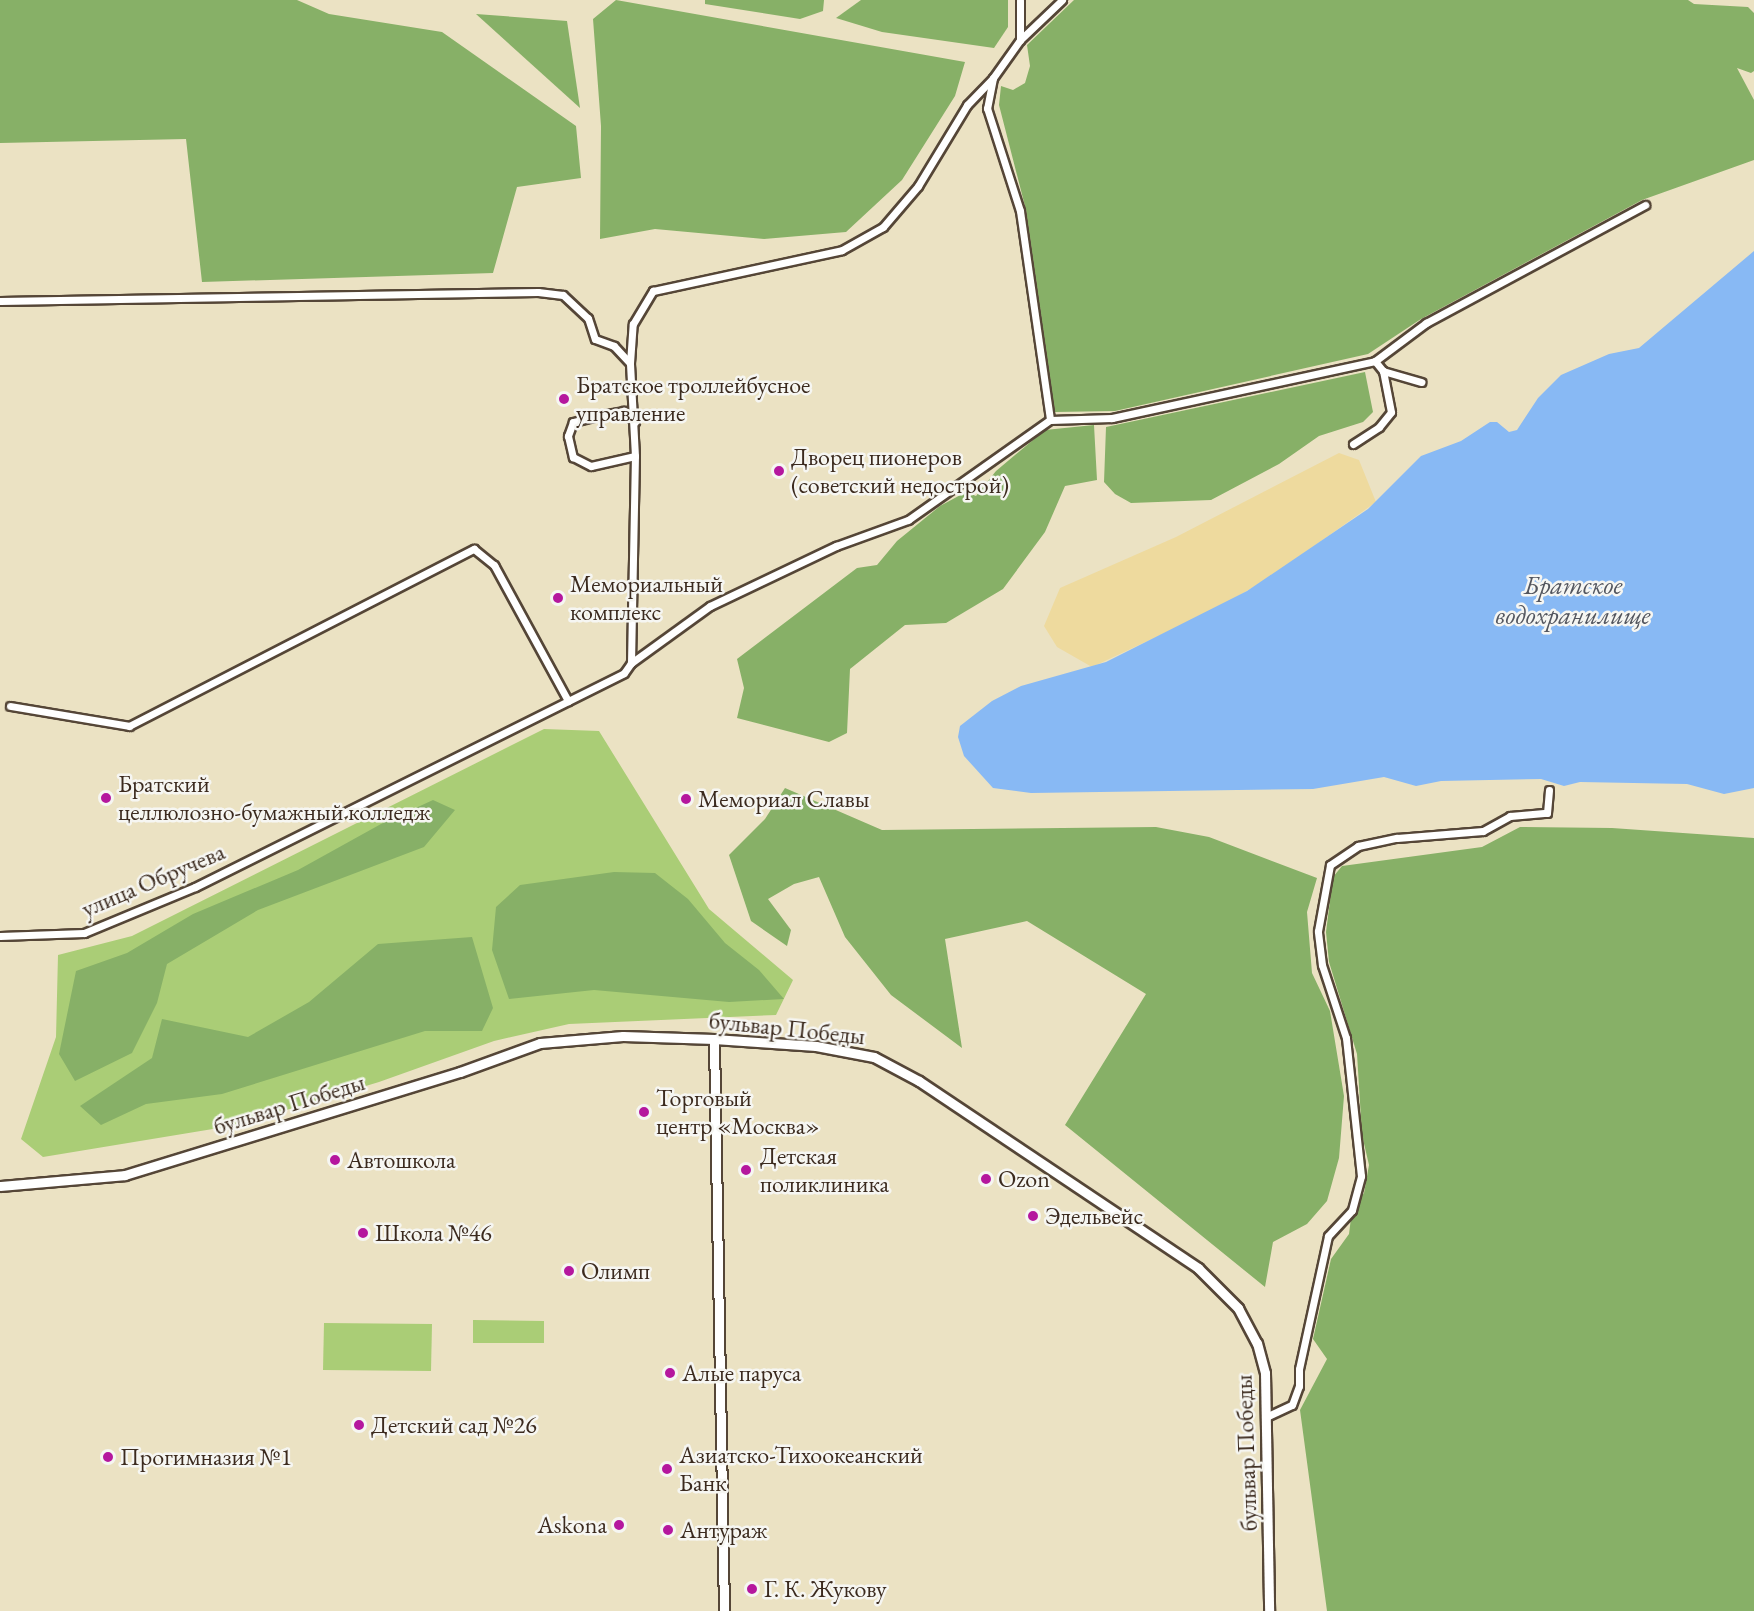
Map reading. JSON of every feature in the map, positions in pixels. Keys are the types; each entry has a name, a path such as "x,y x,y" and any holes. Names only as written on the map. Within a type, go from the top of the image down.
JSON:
{"street":[{"path":"1020,0 1020,40"},
{"path":"631,663 635,422 630,363 633,324 653,291 762,264 842,250 884,227 918,186 968,105 993,78 1020,40 1062,0"},
{"path":"993,78 987,108 1020,211 1050,420 1112,418 1375,361 1426,323 1645,205"},
{"path":"0,301 538,292 562,295 588,318 595,339 614,346 630,363"},
{"path":"1353,444 1379,427 1391,412 1383,371 1375,361"},
{"path":"1383,371 1421,382"},
{"path":"635,422 624,411 597,416 573,422 568,436 573,457 591,466 635,456"},
{"name":"улица Обручева","path":"0,936 84,933 195,887 624,673 631,663 710,606 836,546 908,520 1050,420"},
{"path":"10,706 129,726 474,549 494,565 568,701"},
{"path":"1268,1416 1292,1405 1299,1386 1299,1369 1328,1236 1352,1210 1360,1176 1346,1038 1322,965 1318,931 1330,865 1358,846 1397,838 1483,831 1510,816 1547,813 1549,790"},
{"name":"бульвар Победы","path":"0,1186 126,1175 460,1072 540,1043 623,1036 714,1039 816,1046 874,1057 919,1081 1198,1268 1228,1295 1249,1324 1265,1373 1268,1416 1269,1611"},
{"path":"714,1039 724,1611"}],"green space":[{"path":"0,0 297,0 329,14 442,32 576,126 581,178 517,187 493,273 202,282 186,139 0,143"},
{"path":"616,0 965,62 955,96 902,180 846,232 764,239 655,229 600,239 601,126 593,19"},
{"path":"705,0 824,0 823,11 800,19 705,4"},
{"path":"861,0 1008,0 1008,27 994,48 882,32 836,18"},
{"path":"1074,0 1688,0 1694,4 1748,7 1754,13 1754,71 1751,73 1737,68 1754,100 1754,160 1642,200 1421,319 1368,354 1115,411 1055,412 1026,210 999,105 1001,86 1013,90 1025,83 1030,66 1027,45"},
{"path":"476,14 567,21 580,108"},
{"path":"1365,372 1373,412 1363,422 1319,436 1279,464 1211,500 1131,503 1115,494 1104,482 1106,427"},
{"path":"1094,425 1097,480 1065,486 1045,532 1003,589 946,623 905,625 850,669 847,733 829,742 737,718 744,688 737,659 857,568 877,565 897,541 940,506 966,492 976,496 996,471 1045,430"},
{"path":"544,729 599,731 709,909 793,980 776,1015 569,1024 494,1041 379,1082 237,1125 43,1157 21,1139 56,1037 58,955 132,936"},
{"path":"785,788 882,830 1156,827 1209,837 1317,878 1307,912 1312,973 1330,1011 1344,1096 1339,1158 1327,1201 1307,1224 1273,1242 1265,1287 1065,1125 1146,994 1027,921 945,939 962,1048 891,995 845,937 819,877 794,884 768,899 791,930 787,946 751,921 729,855 765,819"},
{"path":"433,800 455,810 424,847 258,910 167,964 157,1003 132,1053 75,1081 59,1054 76,971 127,953 193,914 298,870 381,824"},
{"path":"1520,827 1612,828 1754,838 1754,1611 1327,1611 1300,1410 1327,1359 1313,1339 1331,1259 1349,1234 1352,1210 1364,1193 1369,1165 1362,1135 1357,1054 1329,962 1326,932 1333,877 1342,866 1482,847"},
{"path":"614,872 655,873 688,899 725,943 759,970 784,999 729,1002 594,990 509,999 492,950 496,907 520,885"},
{"path":"472,937 493,1008 482,1031 425,1031 222,1094 146,1104 101,1125 80,1106 152,1058 162,1019 248,1037 309,1002 378,944"},
{"path":"473,1320 544,1321 544,1343 473,1343"},
{"path":"324,1323 432,1324 431,1371 323,1370"}],"sand":[{"path":"1339,453 1359,460 1376,502 1272,576 1216,609 1092,667 1057,647 1044,626 1060,588 1176,537"}],"water":[{"name":"Братское водохранилище","path":"1754,251 1754,788 1724,794 1687,784 1580,782 1564,786 1541,779 1441,781 1416,786 1384,777 1313,789 1031,793 993,788 964,756 958,737 960,726 992,701 1021,686 1106,662 1247,591 1368,509 1421,456 1461,441 1490,422 1497,422 1509,432 1517,430 1538,398 1561,375 1609,354 1639,348"}],"place":[{"name":"Братское троллейбусное управление","path":"564,399"},
{"name":"Дворец пионеров (советский недострой)","path":"779,471"},
{"name":"Мемориальный комплекс","path":"558,598"},
{"name":"Братский целлюлозно-бумажный колледж","path":"106,798"},
{"name":"Мемориал Славы","path":"686,799"},
{"name":"Торговый центр «Москва»","path":"644,1112"},
{"name":"Автошкола","path":"335,1160"},
{"name":"Детская поликлиника","path":"746,1170"},
{"name":"Ozon","path":"986,1179"},
{"name":"Эдельвейс","path":"1033,1216"},
{"name":"Школа №46","path":"363,1233"},
{"name":"Олимп","path":"569,1271"},
{"name":"Алые паруса","path":"670,1373"},
{"name":"Детский сад №26","path":"359,1425"},
{"name":"Прогимназия №1","path":"108,1457"},
{"name":"Азиатско-Тихоокеанский Банк","path":"667,1469"},
{"name":"Askona","path":"619,1525"},
{"name":"Антураж","path":"668,1530"},
{"name":"Г. К. Жукову","path":"752,1589"}]}
